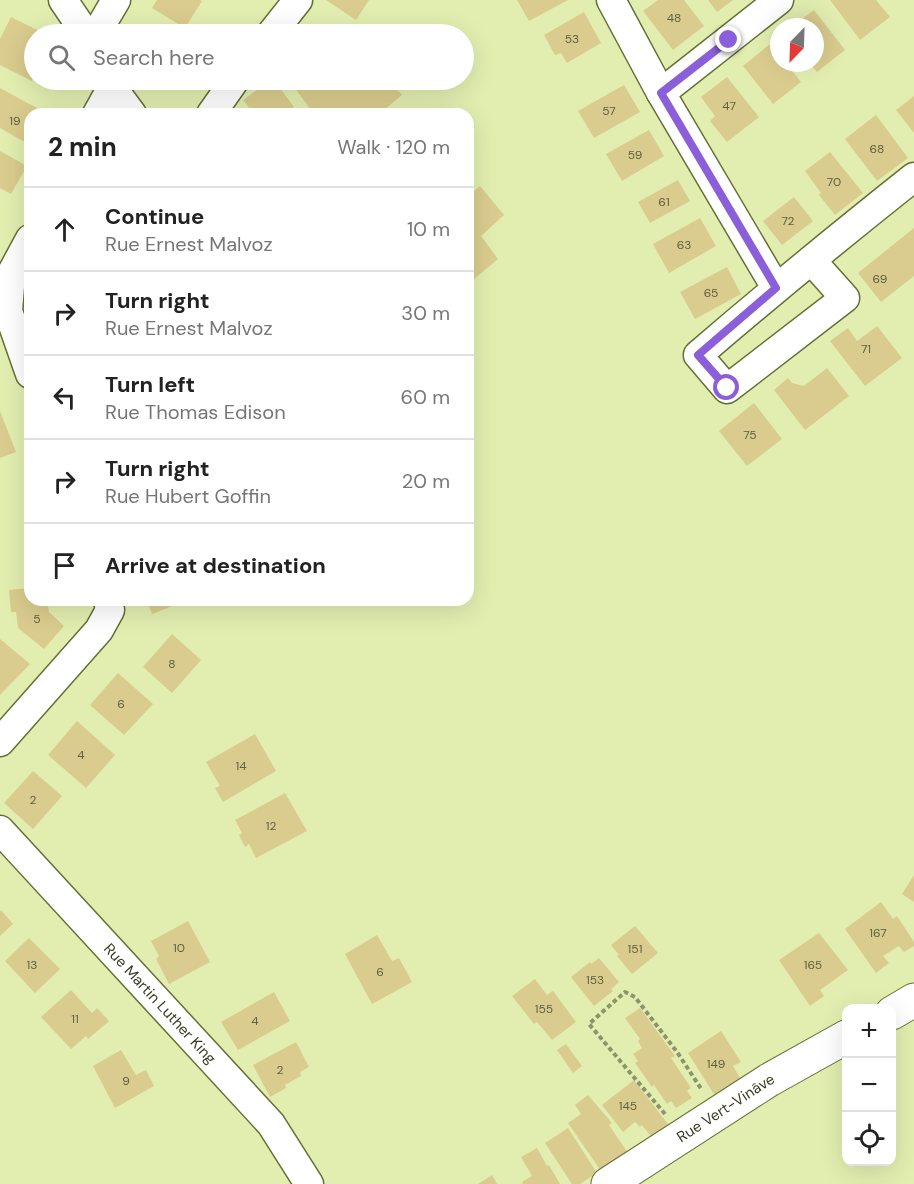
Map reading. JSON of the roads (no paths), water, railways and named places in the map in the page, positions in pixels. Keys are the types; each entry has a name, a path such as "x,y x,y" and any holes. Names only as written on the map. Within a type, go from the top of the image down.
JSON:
{"street":[{"path":"63,0 79,24"},
{"path":"102,24 116,0"},
{"path":"279,24 298,0"},
{"path":"611,0 661,93 776,288"},
{"path":"661,93 779,0"},
{"path":"100,108 107,90"},
{"path":"115,90 128,108"},
{"path":"215,108 228,90"},
{"path":"811,260 845,298 727,388 698,355 776,288 914,177"},
{"path":"24,250 11,274 8,311 24,357"},
{"path":"0,742 99,630 110,610 109,606"},
{"name":"Rue Martin Luther King","path":"0,830 272,1124 309,1184"},
{"path":"896,1010 914,1000"},
{"name":"Rue Vert-Vinâve","path":"608,1184 769,1080 842,1039"}]}
